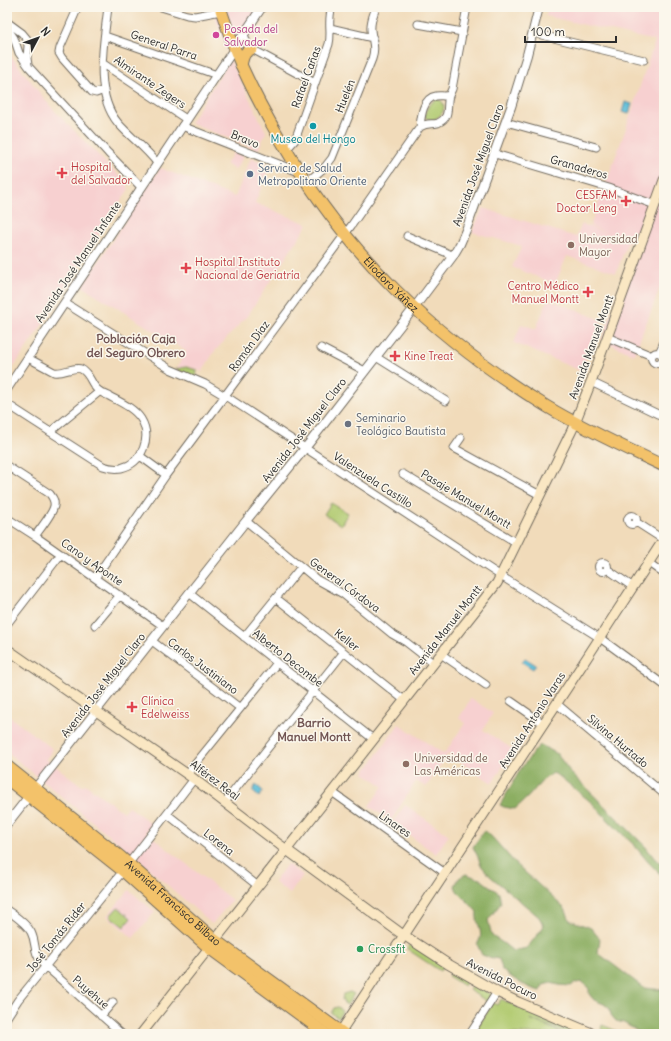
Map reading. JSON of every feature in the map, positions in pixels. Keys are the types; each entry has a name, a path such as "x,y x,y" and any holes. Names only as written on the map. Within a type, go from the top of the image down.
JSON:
{"main road":[{"name":"Eliodoro Yáñez","path":"220,9 242,65 264,111 299,172 345,234 377,272 414,308 445,335 522,391 575,422 664,466"},
{"path":"242,65 245,53 249,49 252,49"},
{"name":"Avenida Manuel Montt","path":"141,1034 492,589 500,576 575,422 591,382 664,180"},
{"name":"Avenida Antonio Varas","path":"341,1033 664,540"},
{"name":"Alférez Real","path":"7,649 191,776 286,850 404,936"},
{"name":"Avenida Francisco Bilbao","path":"7,766 32,792 126,867 212,944 326,1034"},
{"name":"Avenida Francisco Bilbao","path":"7,779 32,792"},
{"name":"Avenida Pocuro","path":"404,936 448,964 497,992 594,1034"},
{"name":"Avenida Francisco Bilbao","path":"212,944 341,1033"}],"street":[{"path":"78,7 60,48 60,54 92,92 96,93 104,90"},
{"path":"108,7 102,63 102,81 110,112 157,163"},
{"path":"161,7 195,16 220,9"},
{"name":"Avenida José Manuel Infante","path":"7,389 262,7"},
{"name":"Rafael Cañas","path":"286,150 295,140 329,44 329,18 332,7"},
{"name":"Huelén","path":"306,183 332,158 373,56 374,50 371,25 376,7"},
{"path":"420,127 425,124 437,123 443,120 448,112 448,101 452,89 467,7"},
{"name":"Avenida José Miguel Claro","path":"7,824 305,448 453,256 466,230 506,122 518,85 539,7"},
{"path":"418,24 462,32"},
{"path":"9,26 22,33 27,39 27,58 29,67"},
{"path":"9,26 20,53 29,67 108,154 141,187"},
{"path":"330,28 373,38"},
{"path":"532,33 644,60"},
{"path":"244,34 247,43 252,49 315,83"},
{"name":"General Parra","path":"105,36 217,75"},
{"path":"20,53 28,48"},
{"name":"Almirante Zegers","path":"102,63 184,122"},
{"name":"Román Díaz","path":"95,578 166,475 345,234 420,127 423,112 428,101 435,96 443,97 450,95"},
{"name":"Bravo","path":"184,122 299,172"},
{"path":"506,122 596,147"},
{"name":"Granaderos","path":"494,154 609,188 655,205"},
{"path":"407,236 453,256"},
{"name":"Valenzuela Castillo","path":"65,303 170,369 205,384 500,576 600,638 664,685"},
{"path":"607,337 655,355 664,342"},
{"path":"321,348 365,371"},
{"path":"376,357 446,401"},
{"path":"7,404 103,466 121,468 140,456 146,437 142,420 137,414 109,396 99,392 87,374 80,368 59,373 50,371 28,358"},
{"path":"591,382 664,417"},
{"path":"50,432 99,392"},
{"path":"460,438 454,448 540,495"},
{"path":"140,456 166,475"},
{"path":"7,466 50,494 54,501 53,509 35,536"},
{"name":"Pasaje Manuel Montt","path":"403,474 517,542"},
{"name":"Cano y Aponte","path":"7,518 163,626"},
{"name":"General Córdova","path":"246,521 320,582 342,594 392,634 406,642 433,663"},
{"path":"636,522 664,540"},
{"path":"7,624 61,554"},
{"path":"649,563 664,574"},
{"path":"244,637 301,567"},
{"path":"607,569 634,586"},
{"name":"Alberto Decombe","path":"189,593 373,739"},
{"path":"95,625 120,595"},
{"name":"Keller","path":"276,598 404,700"},
{"name":"Carlos Justiniano","path":"152,641 240,708"},
{"path":"225,802 344,652"},
{"path":"441,654 486,685"},
{"name":"José Tomás Rider","path":"7,1017 18,1000 46,967 167,814 191,776 240,708 277,663"},
{"path":"512,701 544,724"},
{"name":"Silvina Hurtado","path":"557,704 664,794"},
{"name":"Linares","path":"332,792 445,873"},
{"name":"Lorena","path":"167,814 258,886"},
{"name":"Puyehue","path":"7,910 30,930 36,954 40,961 122,1034"},
{"path":"470,1034 497,992"},
{"path":"101,1016 113,1002"}],"shaded area":[{"path":"211,7 266,7 250,35 230,59"},
{"path":"548,7 664,7 664,277 634,355 602,340 636,244 628,241 616,273 567,256 555,284 512,267 522,246 472,232 483,208 576,237 582,224 610,234 590,226 625,131 655,41 546,16"},
{"name":"Hospital del Salvador","path":"7,47 11,56 51,107 127,183 129,189 55,301 57,303 7,377"},
{"path":"230,59 266,132 258,150 190,123"},
{"path":"234,152 244,156 235,170 226,164"},
{"name":"Hospital Instituto Nacional de Geriatría","path":"251,158 270,165 255,203 308,224 248,315 214,352 202,372 187,366 177,368 186,351 82,286 160,168 235,197"},
{"path":"548,299 602,320 581,371 514,343 521,324 536,329"},
{"name":"Universidad de Las Américas","path":"471,698 493,713 483,730 514,750 492,783 448,754 426,787 416,781 391,821 369,806 383,786 364,773 399,724 444,754 465,723 459,718"},
{"path":"7,715 53,749 46,759 82,786 85,784 123,812 128,806 152,824 146,832 232,900 212,924 132,854 7,752"},
{"path":"405,805 449,835 436,854 392,823"},
{"path":"287,864 303,875 290,894 274,882"},
{"path":"129,890 155,912 133,938 107,916"}],"green space":[{"path":"438,99 444,106 441,114 434,119 425,117 429,106"},
{"path":"186,367 197,370 196,379 176,369"},
{"path":"331,503 348,513 341,525 324,514"},
{"path":"540,745 556,753 572,774 645,846 655,859 664,865 664,878 634,845 592,803 559,776 553,773 543,780 515,809 500,805 522,767"},
{"path":"484,831 491,836 514,862 565,909 570,920 591,928 600,939 598,953 644,988 664,990 664,1034 642,1034 624,1023 616,1021 611,1015 610,1009 604,1004 594,1000 589,994 589,989 583,982 575,983 571,986 551,983 543,985 541,991 536,990 520,983 502,970 499,959 482,955 477,944 481,936 477,912 457,891 455,886 459,878 466,874 480,879 499,893 501,903 488,920 492,936 513,951 527,948 544,926 539,917 490,876 480,864 473,847"},
{"path":"118,907 131,918 124,927 110,916"},
{"path":"409,945 444,965 440,971 407,949"},
{"path":"452,971 464,979 466,982 464,986 448,976"},
{"path":"474,984 492,995 488,1002 469,990"},
{"path":"350,992 354,994 347,1005 342,1000 343,994"},
{"path":"501,999 581,1034 571,1034 530,1019 565,1034 473,1034 493,1003 497,1005"},
{"path":"334,1008 340,1008 342,1012 338,1018 331,1013"},
{"path":"602,1025 624,1034 614,1034 601,1029"}],"water":[{"path":"625,102 632,104 629,114 622,112"},
{"path":"525,658 536,665 533,669 522,662"},
{"path":"256,785 263,791 259,797 252,791"}],"place":[{"name":"Posada del Salvador","path":"216,35"},
{"name":"Museo del Hongo","path":"313,126"},
{"name":"Hospital del Salvador","path":"62,173"},
{"name":"Servicio de Salud Metropolitano Oriente","path":"250,174"},
{"name":"CESFAM Doctor Leng","path":"626,201"},
{"name":"Universidad Mayor","path":"571,245"},
{"name":"Hospital Instituto Nacional de Geriatría","path":"186,268"},
{"name":"Centro Médico Manuel Montt","path":"588,292"},
{"name":"Kine Treat","path":"395,356"},
{"name":"Seminario Teológico Bautista","path":"348,424"},
{"name":"Clínica Edelweiss","path":"132,707"},
{"name":"Universidad de Las Américas","path":"406,764"},
{"name":"Crossfit","path":"360,949"}],"district":[{"name":"Población Caja del Seguro Obrero","path":"136,345"},
{"name":"Barrio Manuel Montt","path":"314,729"}]}
